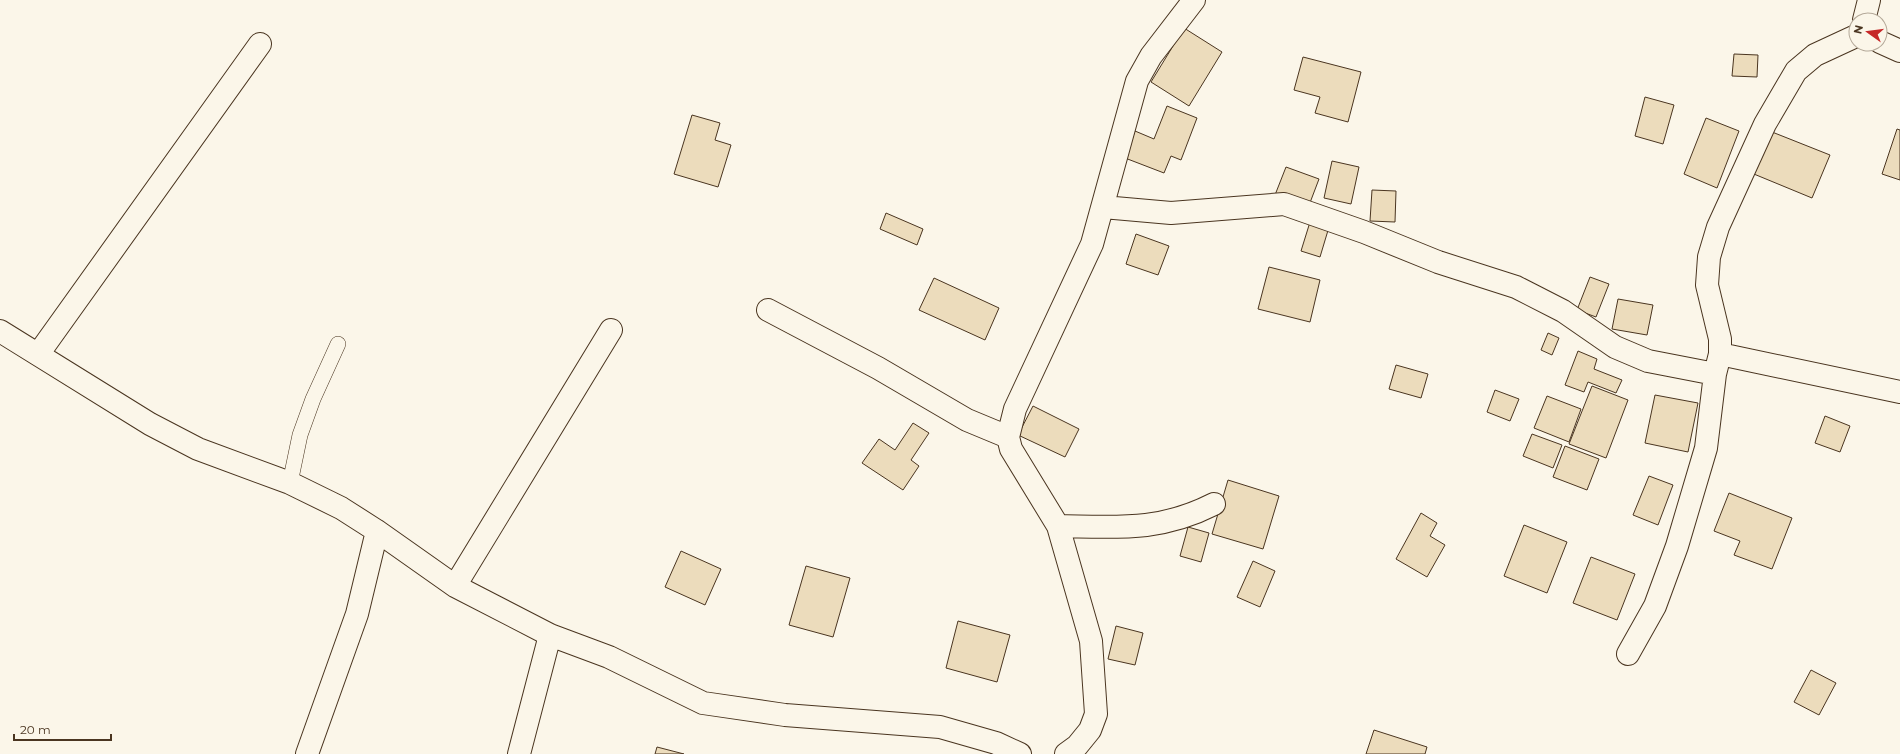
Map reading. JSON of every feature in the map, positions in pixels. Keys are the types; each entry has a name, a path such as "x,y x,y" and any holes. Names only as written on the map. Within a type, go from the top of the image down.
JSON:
{"street":[{"path":"1066,754 1077,746 1090,730 1096,714 1091,641 1058,526 1011,449 1008,437 1015,409 1092,244 1138,80 1151,56 1194,0"},
{"path":"1866,12 1869,0"},
{"path":"1628,654 1654,606 1677,546 1706,448 1718,364 1720,339 1708,285 1709,257 1718,227 1765,124 1796,71 1815,55 1848,40"},
{"path":"39,354 260,44"},
{"path":"1888,46 1900,51"},
{"path":"1103,208 1171,214 1284,204 1364,232 1438,262 1516,287 1563,311 1615,347 1648,361 1718,364 1900,392"},
{"path":"768,310 878,368 966,420 1008,437"},
{"path":"455,586 611,330"},
{"path":"0,331 150,424 191,446 290,483 341,508 377,531 455,586 550,635 609,657 703,703 785,715 940,727 996,743 1020,754"},
{"path":"1058,526 1125,527 1157,524 1190,516 1214,504"},
{"path":"307,754 357,614 377,531"},
{"path":"519,754 550,635"}],"lane":[{"path":"290,483 300,435 313,399 338,344"}],"building":[{"path":"1184,28 1222,52 1189,106 1151,82"},
{"path":"1734,54 1758,55 1757,77 1732,76"},
{"path":"1303,57 1361,72 1348,122 1315,113 1320,97 1294,90"},
{"path":"1645,97 1674,105 1663,144 1635,136"},
{"path":"1167,106 1197,118 1181,160 1171,156 1164,173 1125,158 1135,131 1154,139"},
{"path":"692,115 720,123 715,140 731,145 718,187 674,174"},
{"path":"1706,118 1739,131 1717,188 1684,174"},
{"path":"1897,129 1900,130 1900,180 1882,174"},
{"path":"1767,130 1830,155 1812,198 1749,172"},
{"path":"1332,161 1359,167 1351,204 1324,198"},
{"path":"1286,167 1319,179 1308,208 1275,195"},
{"path":"1372,190 1396,191 1395,222 1370,221"},
{"path":"886,213 923,229 917,245 880,229"},
{"path":"1310,222 1329,227 1320,257 1301,251"},
{"path":"1136,234 1169,246 1158,275 1126,264"},
{"path":"1269,267 1320,280 1310,322 1258,309"},
{"path":"1590,277 1609,284 1596,317 1577,310"},
{"path":"934,278 999,308 985,340 919,310"},
{"path":"1618,299 1653,305 1647,335 1612,329"},
{"path":"1548,333 1559,338 1552,355 1541,350"},
{"path":"1578,351 1597,359 1594,369 1622,380 1616,393 1588,382 1584,392 1565,385"},
{"path":"1396,365 1428,374 1421,398 1389,389"},
{"path":"1592,386 1628,400 1606,458 1569,444"},
{"path":"1495,390 1519,399 1510,421 1487,412"},
{"path":"1655,395 1698,403 1688,452 1645,443"},
{"path":"1547,396 1581,409 1569,442 1534,428"},
{"path":"1033,406 1079,429 1065,457 1018,435"},
{"path":"1825,416 1850,426 1840,452 1815,443"},
{"path":"913,423 929,433 911,460 919,466 903,490 862,463 879,439 895,450"},
{"path":"1532,434 1562,445 1553,468 1523,456"},
{"path":"1565,446 1599,459 1587,490 1553,477"},
{"path":"1649,476 1673,485 1658,525 1633,515"},
{"path":"1228,480 1279,496 1263,549 1212,534"},
{"path":"1729,493 1792,518 1772,569 1734,555 1740,541 1714,531"},
{"path":"1421,513 1437,523 1430,536 1445,545 1427,577 1396,559"},
{"path":"1524,525 1567,542 1547,593 1504,576"},
{"path":"1188,527 1209,533 1201,562 1180,556"},
{"path":"681,551 721,569 705,605 665,587"},
{"path":"1591,557 1635,574 1617,620 1573,603"},
{"path":"1253,561 1275,571 1260,607 1237,597"},
{"path":"806,566 850,578 833,637 789,625"},
{"path":"958,621 1010,635 997,682 946,668"},
{"path":"1116,626 1143,633 1135,665 1108,659"},
{"path":"1811,670 1836,683 1819,715 1794,702"},
{"path":"1374,730 1427,747 1425,754 1366,754"},
{"path":"657,747 684,754 655,754"}]}
